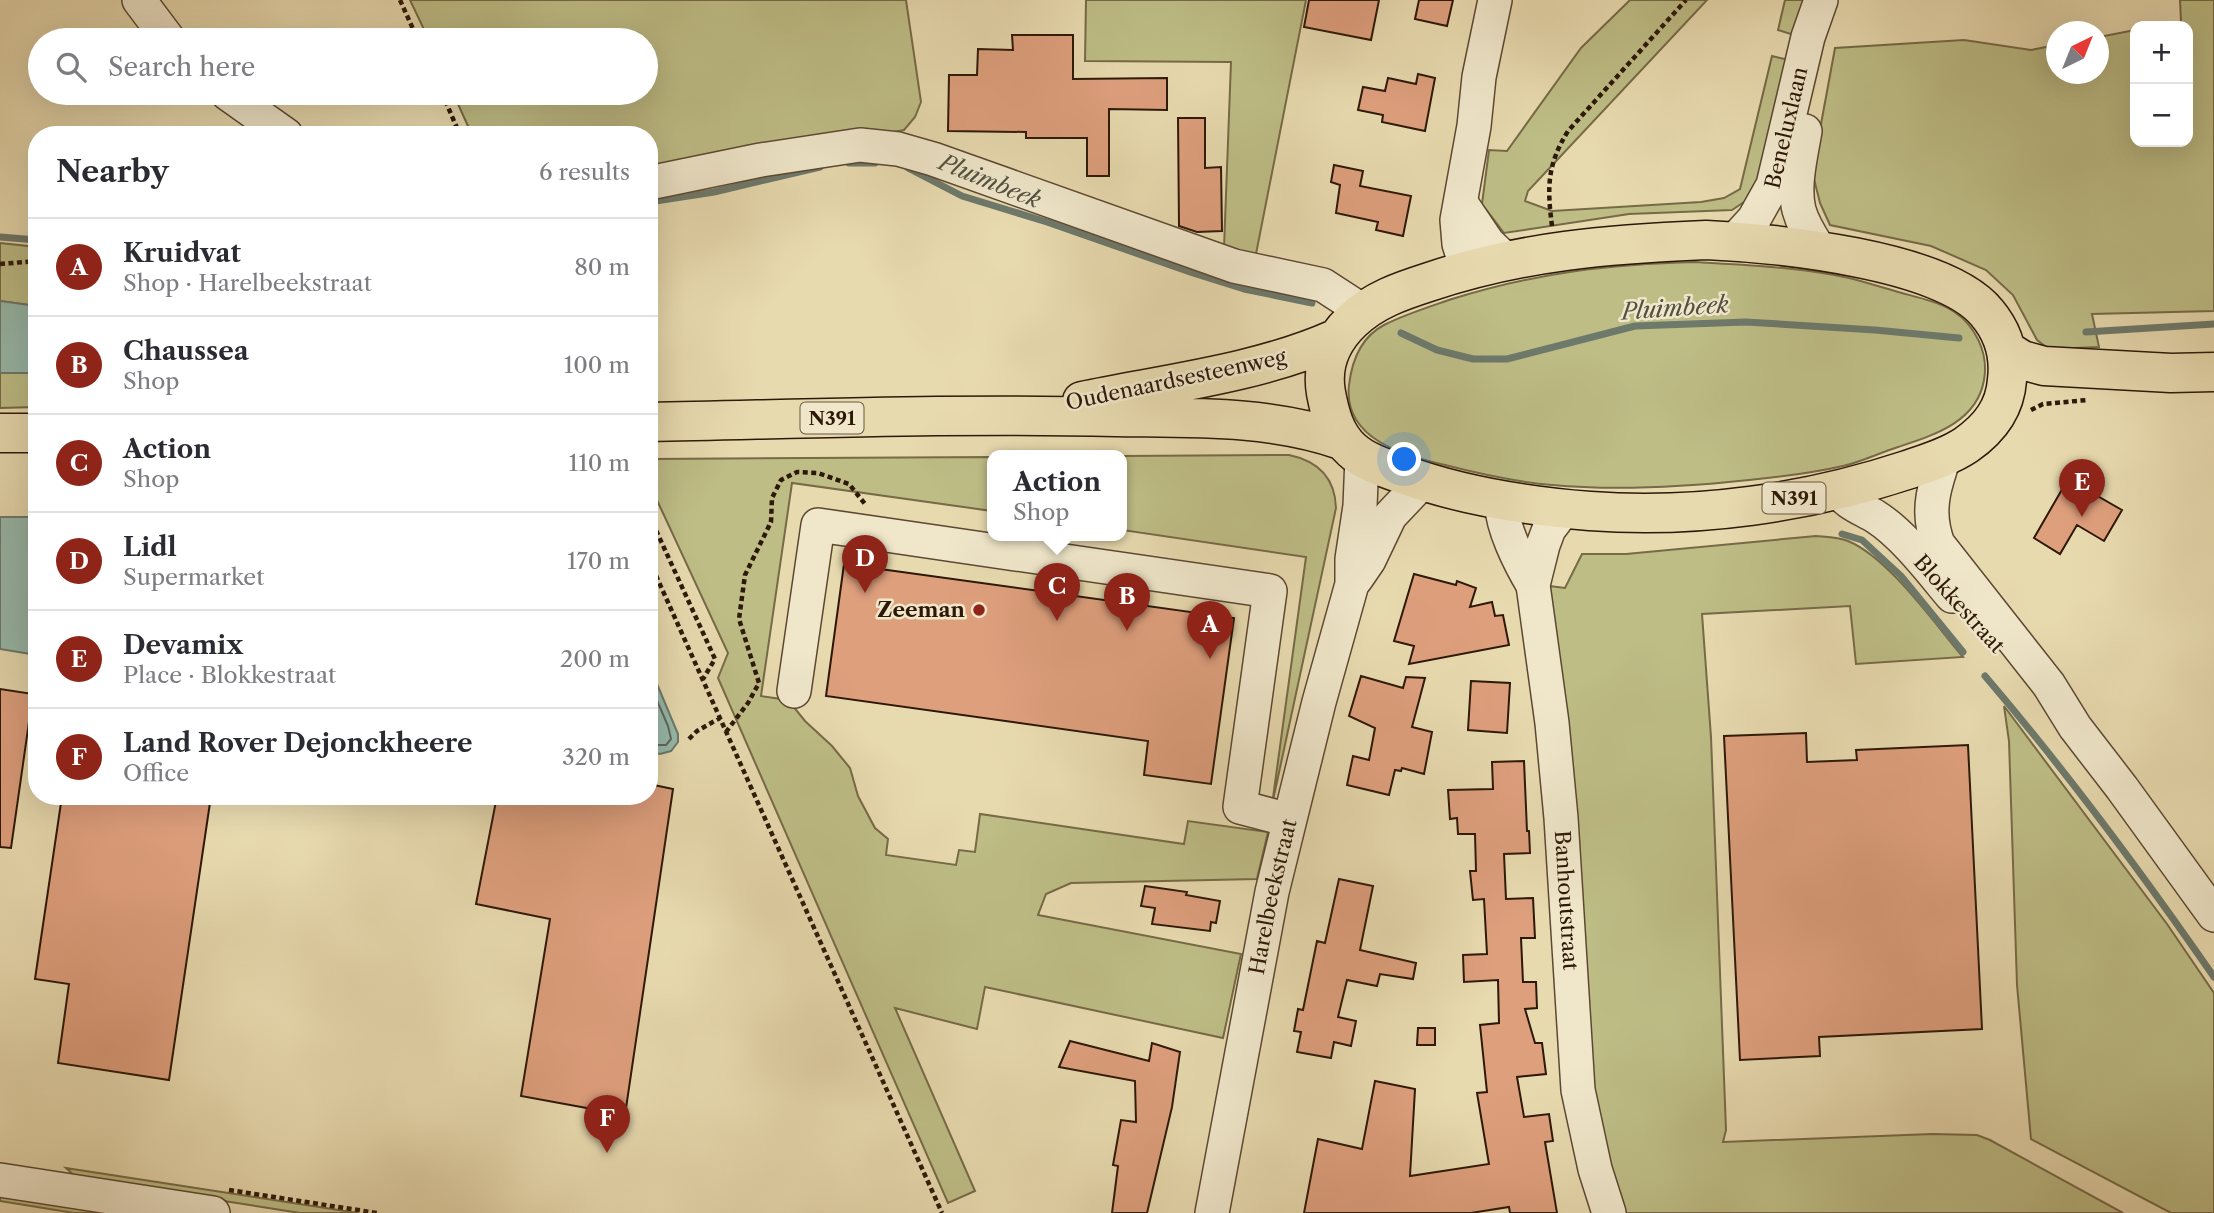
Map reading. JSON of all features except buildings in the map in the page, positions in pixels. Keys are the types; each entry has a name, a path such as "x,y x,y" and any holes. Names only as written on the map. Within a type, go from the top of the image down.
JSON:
{"main road":[{"name":"N391","path":"2003,405 2008,372 2006,350 1996,324 1976,301 1964,292 1914,273 1820,251 1735,240 1584,247 1467,269 1384,298 1363,311 1335,339 1326,365 1325,385 1330,416 1352,449 1423,481 1502,499 1560,507 1606,511 1701,510 1804,497 1879,479 1942,458 1964,447 1993,420 2003,405 2021,392 2043,386 2171,373 2214,372"},
{"name":"Oudenaardsesteenweg","path":"1015,414 1273,362 1335,339"},
{"name":"N391","path":"2006,350 2022,360 2044,366 2171,373"},
{"name":"Oudenaardsesteenweg","path":"658,422 1015,414 1273,422 1300,427 1352,449"},
{"path":"0,433 28,433"}],"street":[{"path":"139,0 160,28"},
{"path":"1467,269 1459,244 1457,220 1474,125 1479,77 1496,0"},
{"name":"Beneluxlaan","path":"1735,240 1757,215 1773,185 1808,37 1820,4"},
{"name":"Beneluxlaan","path":"1820,4 1821,39 1799,165 1798,190 1799,208 1806,228 1820,251"},
{"path":"244,105 273,126"},
{"path":"658,181 761,160 860,145 898,149 1234,266 1323,285 1363,311"},
{"path":"1461,203 1488,243 1506,260"},
{"name":"Harelbeekstraat","path":"1212,1213 1272,892 1352,584 1352,559 1360,506 1352,449"},
{"name":"Blokkestraat","path":"1942,458 1942,467 1930,507 1932,527 1938,544 2049,685 2075,727 2214,915"},
{"name":"Harelbeekstraat","path":"1352,584 1368,560 1390,516 1423,481"},
{"name":"Blokkestraat","path":"1838,489 1842,498 1879,519 1894,532 2034,688 2075,727"},
{"name":"Banhoutstraat","path":"1502,499 1501,509 1505,522 1524,570 1533,585"},
{"name":"Banhoutstraat","path":"1560,507 1559,516 1542,545 1533,585 1552,723 1561,818 1578,1090 1595,1168 1609,1213"},
{"path":"794,691 818,526 1270,591 1240,807 1289,820"},
{"path":"0,1180 213,1213"}],"path":[{"path":"400,0 413,28"},
{"path":"1553,230 1548,190 1559,146 1568,131 1686,0"},
{"path":"447,105 456,126"},
{"path":"0,264 28,262"},
{"path":"726,732 759,683 739,619 745,575 771,522 772,498 782,480 797,472 818,473 849,484 874,514 876,534"},
{"path":"658,535 715,659 703,678"},
{"path":"658,580 942,1213"},
{"path":"690,739 697,731 720,718"}],"shaded area":[{"path":"410,0 906,0 921,102 915,117 904,130 658,177 658,126 468,126 458,105 658,105 658,28 423,28"},
{"path":"1086,0 1306,0 1255,259 1224,248 1231,62 1085,61"},
{"path":"1630,0 1707,0 1528,191 1525,201 1552,211 1701,202 1724,198 1740,189 1772,56 1793,61 1762,190 1732,210 1629,214 1504,233 1482,204 1489,150 1507,151 1581,48"},
{"path":"1785,0 1805,0 1797,36 1778,30"},
{"path":"2180,0 2214,0 2214,311 2092,314 2099,347 2049,349 2037,340 2013,295 1986,270 1931,246 1830,225 1820,203 1814,179 1835,48 1964,40 2031,50 2046,47 2046,84 2109,84 2109,35 2130,31 2130,147 2193,147 2193,21 2181,21"},
{"path":"0,243 28,246 28,305 0,301"},
{"path":"1696,262 1830,274 1947,308 1968,324 1979,341 1985,370 1980,394 1963,416 1939,432 1850,464 1772,478 1651,487 1552,485 1471,472 1395,450 1379,442 1356,419 1350,404 1349,385 1355,358 1369,336 1392,321 1452,299 1543,276 1633,265"},
{"path":"0,373 28,373 28,407 0,408"},
{"path":"1289,455 1316,466 1332,487 1336,508 1272,805 1306,557 1127,531 1127,456"},
{"path":"987,457 987,510 792,483 761,696 788,700 850,768 858,796 875,828 888,839 886,855 956,865 959,850 975,852 980,814 1184,844 1188,821 1268,832 1257,879 1071,883 1046,894 1038,915 1241,954 1223,1038 985,987 977,1029 895,1008 975,1191 948,1203 718,678 728,653 658,502 658,459"},
{"path":"1816,536 1848,541 1864,549 1895,576 1963,657 1856,664 1850,606 1702,614 1711,737 1726,1130 1723,1142 1932,1134 1977,1135 2123,1213 1618,1213 1600,1152 1549,586 1565,588 1582,554 1626,554"},
{"path":"2004,706 2167,924 2214,993 2214,1213 2171,1213 2031,1139 2017,985 2009,741"},
{"path":"66,1168 358,1213 300,1213 77,1178"},
{"path":"0,1191 137,1213 74,1213 0,1201"}],"water":[{"path":"0,301 28,305 28,373 0,373"},
{"path":"0,517 28,517 28,654 0,649"},
{"path":"658,686 678,734 678,742 671,751 660,754"}],"waterway":[{"name":"Pluimbeek","path":"849,163 875,163"},
{"name":"Pluimbeek","path":"658,201 714,192 820,167"},
{"name":"Pluimbeek","path":"908,168 962,196 1244,289 1312,303"},
{"name":"Pluimbeek","path":"0,237 28,239"},
{"name":"Pluimbeek","path":"1401,333 1437,350 1473,359 1507,359 1635,326 1746,322 1959,338"},
{"name":"Pluimbeek","path":"2086,332 2214,324"},
{"path":"1842,534 1862,540 1901,576 1963,652"},
{"path":"1985,676 2103,824 2214,977"}],"place":[{"name":"Devamix","path":"2082,517"},
{"name":"Lidl","path":"865,593"},
{"name":"Zeeman","path":"979,610"},
{"name":"Action","path":"1057,621"},
{"name":"Chaussea","path":"1127,631"},
{"name":"Kruidvat","path":"1210,659"},
{"name":"Land Rover Dejonckheere","path":"607,1153"}]}
